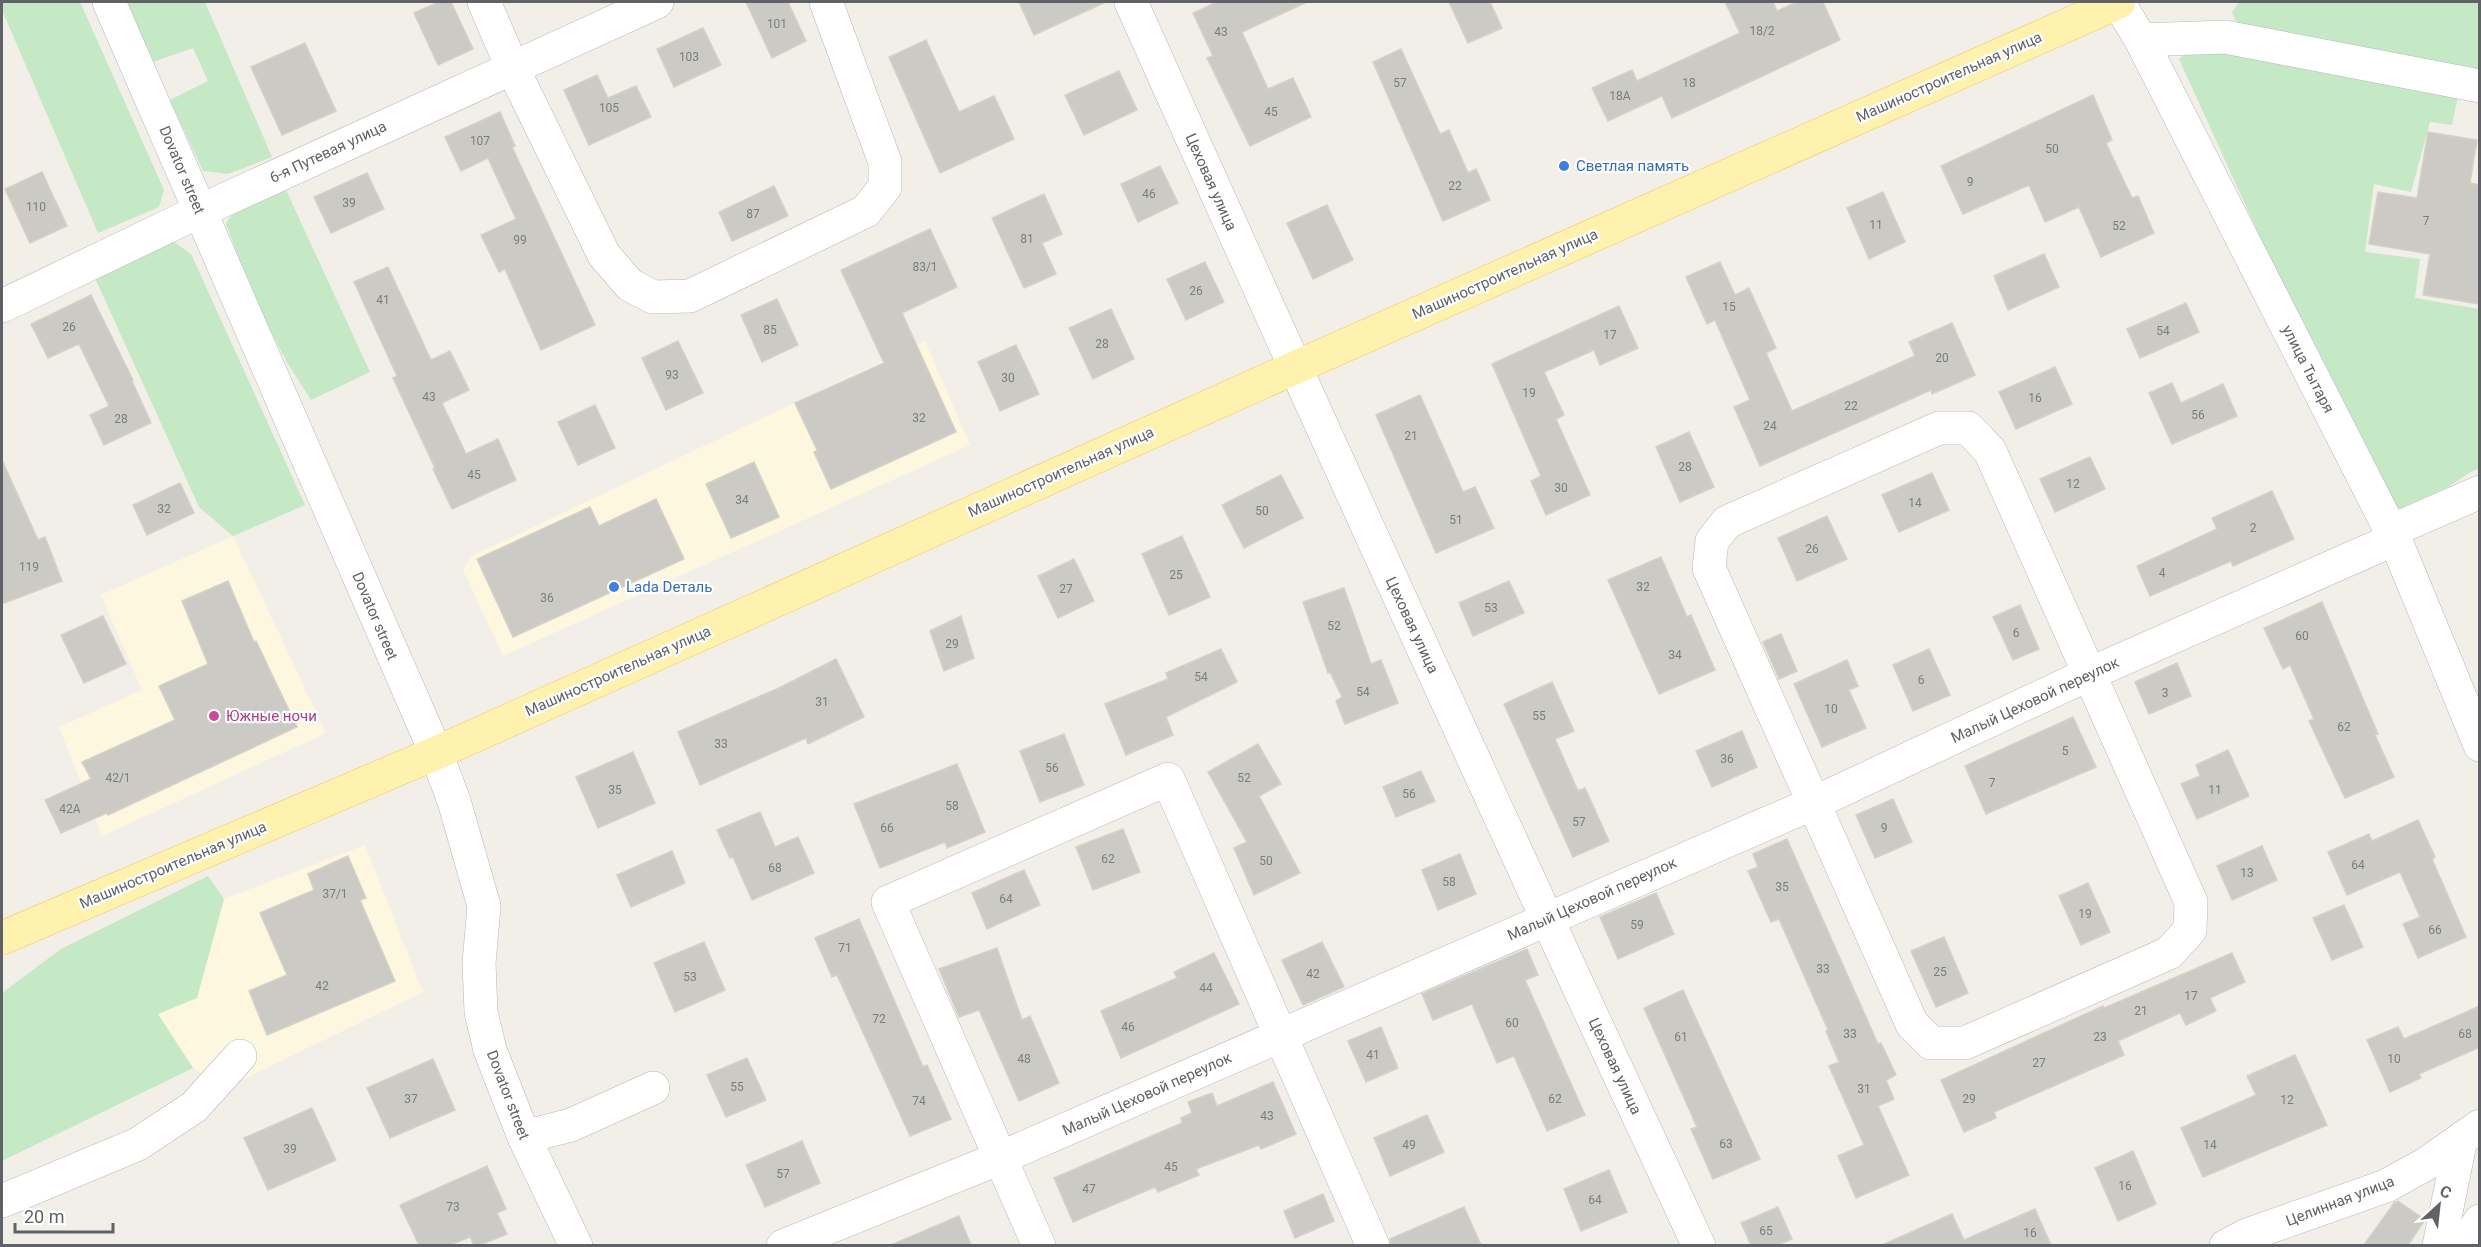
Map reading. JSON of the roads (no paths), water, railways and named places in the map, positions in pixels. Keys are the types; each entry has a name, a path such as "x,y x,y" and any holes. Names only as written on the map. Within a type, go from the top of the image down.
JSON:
{"main road":[{"name":"Машиностроительная улица","path":"2,938 436,753 1294,368 2119,2"}],"street":[{"name":"Dovator street","path":"109,2 436,753 454,801 484,906 480,963 481,1012 485,1031 506,1095 576,1245"},
{"path":"484,2 512,67 603,255 630,285 653,297 690,296 866,211 885,187 885,162 826,2"},
{"name":"6-я Путевая улица","path":"2,306 200,211 657,2"},
{"name":"Цеховая улица","path":"1131,2 1294,368 1698,1245"},
{"name":"улица Тытаря","path":"2119,2 2141,40 2393,535 2480,745"},
{"path":"2141,40 2225,37 2480,86"},
{"path":"1939,428 1968,428 1990,451 2089,674 2191,902 2190,930 2169,953 1965,1043 1931,1043 1912,1024 1709,568 1712,542 1727,522 1939,428"},
{"name":"Малый Цеховой переулок","path":"783,1245 1000,1158 1814,803 2393,535 2480,492"},
{"path":"1039,1245 888,902 1168,779 1373,1245"},
{"path":"2,1201 138,1144 194,1107 240,1056"},
{"path":"524,1137 571,1125 653,1088"},
{"path":"2439,1245 2470,1132"},
{"name":"Целинная улица","path":"2226,1245 2247,1235 2386,1186 2426,1164 2470,1132"},
{"path":"2463,1245 2480,1221"}],"place":[{"name":"Светлая память","path":"1564,166"},
{"name":"Lada Dеталь","path":"614,587"},
{"name":"Южные ночи","path":"214,716"}]}
